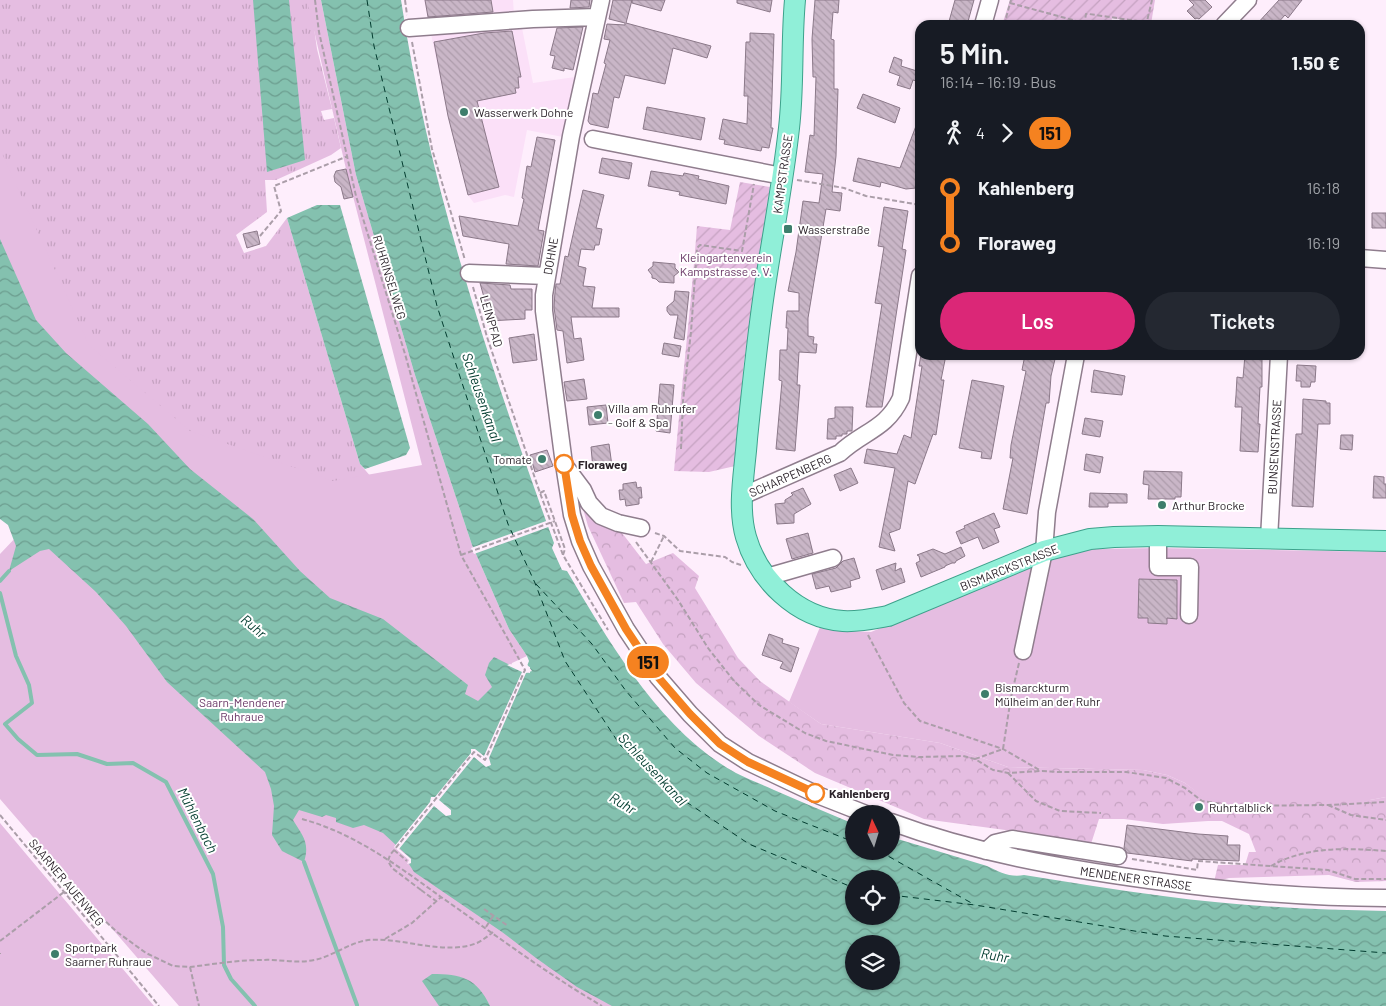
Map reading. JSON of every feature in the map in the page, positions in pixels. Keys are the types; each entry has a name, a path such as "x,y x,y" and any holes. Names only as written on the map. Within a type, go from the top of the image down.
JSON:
{"main road":[{"name":"KAMPSTRASSE","path":"742,496 754,369 789,127 795,0"},
{"name":"BISMARCKSTRASSE","path":"742,496 742,520 750,551 773,586 792,602 814,614 840,621 863,621 888,616 1044,551 1090,539 1114,536 1158,536 1386,541"}],"street":[{"name":"DOHNE","path":"601,0 571,136 546,276 544,310 572,515 580,541 591,566 626,629 658,677 696,720 720,744 748,762 845,806"},
{"path":"984,20 990,0"},
{"path":"1229,20 1248,0"},
{"path":"409,28 533,19 597,17"},
{"path":"593,139 782,176"},
{"path":"1365,258 1386,260"},
{"path":"469,273 546,276"},
{"name":"SCHARPENBERG","path":"742,496 840,453 847,446 873,431 895,410 901,398 915,308"},
{"path":"1023,651 1044,551 1047,512 1075,360"},
{"name":"BUNSENSTRASSE","path":"1269,539 1279,360"},
{"path":"564,464 583,490 589,503 601,516 618,523 641,528"},
{"path":"1158,536 1158,567 1190,567 1189,616"},
{"path":"767,577 833,558"},
{"name":"MENDENER STRASSE","path":"900,825 933,837 1058,867 1182,885 1275,895 1386,898"},
{"path":"986,851 995,843 1012,839 1118,856"}],"path":[{"name":"RUHRINSELWEG","path":"315,0 319,32 356,196 405,354 461,555 524,670 485,760 474,752 394,850"},
{"name":"LEINPFAD","path":"405,0 432,149 486,337 563,555 608,630"},
{"path":"1147,20 1152,0"},
{"path":"1006,20 1011,2 1071,20"},
{"path":"1085,20 1086,14 1089,14 1130,20"},
{"path":"260,236 281,211 274,186 348,156"},
{"path":"682,450 683,401 691,332 697,248 700,245 742,251 755,170"},
{"path":"806,181 850,189 866,196 915,204"},
{"path":"540,493 544,491 565,549 563,555"},
{"path":"461,555 555,521"},
{"path":"641,528 664,536 680,551 725,556 732,562"},
{"path":"664,536 651,562 678,600 708,648 734,681 759,705 806,733 826,741 893,755 919,757 963,756 974,759 993,770 1008,773 1041,771 1126,772 1166,778 1185,788 1202,802 1232,806 1386,802"},
{"path":"863,621 868,636 904,703 920,721 1003,749 1041,771"},
{"path":"1003,749 1011,697 1023,651"},
{"path":"974,759 1003,749"},
{"path":"1008,773 1036,801 1060,811 1101,814"},
{"path":"1199,807 1202,802"},
{"path":"1328,805 1351,815 1386,820"},
{"name":"SAARNER AUENWEG","path":"0,815 159,1006"},
{"path":"302,819 322,824 397,864 542,968 602,1006"},
{"path":"1270,866 1286,858 1312,851 1359,849 1386,852"},
{"path":"407,861 394,850 388,861 392,868 436,902"},
{"path":"1118,856 1197,870 1198,861 1328,870 1355,879 1386,879"},
{"path":"0,941 64,892 79,897 117,932 146,953 172,966 190,967 264,960 307,961 323,958 348,946 366,941 385,939 430,946 462,946 477,943 493,932"},
{"path":"385,939 412,923 441,897"},
{"path":"484,909 508,926"},
{"path":"486,927 494,916"},
{"path":"190,967 199,1006"}],"shaded area":[{"path":"424,0 513,0 514,16 521,23 533,83 575,77 563,137 527,130 514,197 505,195 474,203 468,195 448,116"}],"green space":[{"path":"0,0 310,0 317,49 332,109 321,111 324,120 334,118 341,148 331,155 276,180 265,180 267,212 236,235 244,253 266,246 287,218 360,464 426,541 190,469 0,239"},
{"name":"Saarn-Mendener Ruhraue","path":"307,0 321,0 356,175 415,375 472,545 509,629 527,656 512,663 482,742 575,830 845,915 845,925 878,925 1137,1006 179,1006 0,799 0,554 73,477 0,390 0,149 89,345 190,431 333,481 422,465 346,169"},
{"path":"1010,0 1155,0 1152,20 1112,18 1112,20 1004,20"},
{"name":"Kleingartenverein Kampstrasse e. V.","path":"740,182 770,187 744,362 735,466 709,472 674,471 697,226 730,230"},
{"path":"579,495 619,529 646,564 673,553 699,576 695,588 738,658 760,681 821,724 940,743 1008,767 1143,770 1167,775 1185,783 1204,797 1370,800 1386,797 1386,881 1356,882 1329,875 1229,878 1214,882 1218,865 1245,865 1249,852 1256,852 1249,834 1222,821 1163,824 1124,819 1099,819 1090,847 1054,842 1049,836 924,819 900,809 900,805 891,805 815,773 759,736 696,683 663,644 636,602 624,603 588,526"},
{"path":"1158,548 1386,552 1386,797 1370,800 1230,803 1203,797 1185,783 1167,775 1143,770 1008,767 940,743 821,724 789,702 820,627 871,632 1036,565 1075,553 1094,549"},
{"name":"Sportpark Saarner Ruhraue","path":"0,823 154,1006 0,1006"}],"water":[{"path":"253,0 289,0 305,160 267,172"},
{"path":"321,0 401,0 413,69 445,207 464,275 507,410 554,543 552,548 562,570 567,571 619,655 661,710 684,734 709,755 736,773 845,820 845,860 900,860 900,840 987,866 1010,875 1024,875 1145,894 1247,905 1386,911 1386,1006 612,1006 577,987 502,932 414,872 409,864 411,859 383,833 364,825 353,828 336,822 336,818 326,815 322,817 299,810 293,820 306,845 304,862 282,851 272,835 274,806 265,772 167,682 126,626 96,592 49,549 40,551 9,571 16,546 8,525 0,519 0,239 36,320 66,353 148,424 190,469 253,519 300,571 330,598 383,619 468,685 465,694 478,701 492,687 485,675 489,663 494,657 524,672 530,673 530,667 527,666 529,661 509,629 472,545 415,375 356,175"},
{"path":"317,205 340,205 410,448 406,455 365,469 360,464 287,218"},
{"path":"432,974 451,975 467,980 480,989 490,1006 439,1006 422,981"}],"pier":[{"path":"549,520 551,526 474,554 471,548"},
{"path":"526,663 532,671 526,673 489,758 491,765 486,767 474,757 439,800 451,810 451,815 446,816 434,806 399,849 411,859 411,863 407,864 409,860 394,847 430,802 431,797 435,797 471,753 471,749 475,749 484,756 522,672 507,665 510,664 529,671 525,667"}],"building":[{"path":"425,0 491,0 493,12 428,17"},
{"path":"571,0 590,0 589,7 570,8"},
{"path":"613,0 632,0 626,23 711,46 707,58 673,48 665,84 625,75 619,98 614,97 608,128 590,124 588,121 593,93 598,94 606,64 604,63 610,40 604,39 607,24 625,25 625,23 609,19"},
{"path":"632,0 665,0 661,11 632,3"},
{"path":"737,0 772,0 770,12 737,3"},
{"path":"815,0 839,0 838,13 833,12 831,39 834,40 834,89 838,89 836,156 832,192 842,193 840,211 826,209 808,318 808,336 814,337 813,344 817,344 816,353 799,352 797,385 800,385 795,451 776,449 782,381 779,380 780,350 787,350 787,311 799,311 799,293 788,291 803,201 819,203 823,174 805,172 810,135 814,136 816,77 813,77 812,39"},
{"path":"955,0 974,0 968,20 949,20"},
{"path":"1189,0 1205,0 1212,7 1199,19 1195,19 1187,11 1194,5"},
{"path":"1279,0 1302,0 1288,18 1285,15 1280,20 1261,20"},
{"path":"583,27 573,70 564,68 564,71 552,68 555,56 550,55 557,28"},
{"name":"Wasserwerk Dohne","path":"512,31 521,77 518,77 519,88 515,88 516,93 477,101 499,187 468,195 448,116 434,42 484,33"},
{"path":"750,33 774,34 771,128 773,128 769,148 762,147 761,151 724,144 725,140 719,139 723,119 747,124 748,96 744,96 746,42 750,42"},
{"path":"894,57 902,60 901,66 915,70 915,81 913,80 910,89 897,85 900,76 889,72"},
{"path":"863,94 900,108 895,123 857,108"},
{"path":"647,107 705,118 701,140 643,129"},
{"path":"915,129 915,188 906,189 881,182 880,187 853,181 858,158 900,168"},
{"path":"537,137 555,140 538,230 544,231 538,266 506,264 509,244 463,236 459,216 518,226 524,199 522,198 527,166 531,167"},
{"path":"602,158 632,163 629,179 599,173"},
{"path":"346,169 353,197 344,199 341,187 335,182 334,176 336,171"},
{"path":"651,171 683,176 684,173 699,176 698,179 729,186 726,204 679,195 680,192 648,186"},
{"path":"583,190 604,195 596,228 602,229 599,245 595,245 594,250 581,249 578,266 586,268 583,286 595,287 592,308 619,308 619,317 571,317 574,339 581,338 584,360 567,363 563,331 557,330 554,307 555,292 556,284 560,284 565,256 568,257"},
{"path":"884,207 908,211 902,249 906,250 882,407 866,407 882,304 875,303 884,247 878,246"},
{"path":"1372,213 1386,213 1386,228 1372,228"},
{"path":"257,231 260,244 247,248 243,234"},
{"path":"653,262 675,264 675,268 679,272 674,276 674,283 659,282 652,278 648,270 653,266"},
{"path":"480,283 510,285 511,289 532,289 532,310 525,310 525,319 488,321 487,308"},
{"path":"675,291 689,292 684,340 674,338 678,315 670,315 667,311 667,307 674,301"},
{"path":"534,334 537,360 513,363 509,338"},
{"path":"664,343 681,346 679,357 662,354"},
{"path":"920,360 945,360 941,380 944,380 936,435 933,434 915,484 908,481 900,529 889,533 895,551 879,547 895,468 864,463 867,449 897,454 904,435 911,438 922,366 919,366"},
{"path":"1024,360 1055,360 1051,376 1049,403 1046,403 1027,514 1003,509 1013,458 1010,458 1011,445 1026,371 1022,370"},
{"path":"1245,360 1262,360 1258,452 1240,451 1242,407 1235,407 1237,377 1243,378"},
{"path":"1297,365 1316,366 1315,382 1311,382 1310,387 1301,387 1301,381 1296,381"},
{"path":"1094,370 1125,376 1122,395 1091,392"},
{"path":"584,379 587,399 567,401 564,382"},
{"path":"972,380 1004,386 991,459 981,458 982,452 959,448"},
{"path":"660,384 674,385 670,433 656,431"},
{"path":"1303,399 1330,403 1330,424 1318,424 1313,507 1292,506 1296,434 1302,434"},
{"name":"Villa am Ruhrufer - Golf & Spa","path":"606,405 608,423 589,425 587,407"},
{"path":"835,407 853,407 852,431 847,431 847,434 842,434 842,436 836,436 836,439 827,439 828,419 835,418"},
{"path":"1085,418 1103,421 1100,437 1082,434"},
{"path":"1341,435 1353,435 1352,450 1340,449"},
{"path":"609,444 612,466 593,469 591,447"},
{"path":"547,450 553,466 535,472 530,455"},
{"path":"1086,454 1103,457 1100,473 1084,470"},
{"path":"851,468 858,483 840,491 834,475"},
{"path":"1144,471 1182,472 1181,497 1175,497 1175,499 1148,499 1149,485 1143,484"},
{"path":"1374,476 1384,477 1386,498 1373,498"},
{"path":"636,482 637,488 641,487 642,498 639,498 639,504 626,506 625,499 620,500 619,490 623,490 623,484"},
{"path":"803,488 811,504 794,514 794,523 777,524 775,504 785,503 785,500 793,495 791,493"},
{"path":"1090,493 1127,494 1127,503 1108,503 1108,507 1089,507"},
{"path":"994,513 1000,527 994,529 999,542 983,549 978,537 961,544 956,532 965,528 964,526"},
{"path":"808,533 813,553 792,559 786,539"},
{"path":"961,547 965,556 955,563 921,577 916,563 920,561 917,555 933,549 945,554"},
{"path":"854,558 860,578 850,581 851,587 831,592 829,586 816,589 812,574 836,568 843,561"},
{"path":"896,563 895,571 901,568 905,582 882,590 876,570"},
{"path":"1139,579 1177,580 1177,619 1167,618 1167,624 1148,623 1148,618 1138,618"},
{"path":"769,634 783,639 782,643 799,648 791,672 780,668 783,662 762,655"},
{"path":"1127,825 1228,836 1227,845 1240,845 1239,861 1192,859 1192,861 1127,853 1124,848"}],"waterway":[{"name":"Mühlenbach","path":"0,581 9,571"},
{"name":"Mühlenbach","path":"0,593 16,656 29,685 32,703 5,724 18,739 37,755 77,754 107,764 133,763 166,782 213,874 223,927 224,965 231,979 255,1006"},
{"path":"304,862 357,1005"}],"ferry route":[{"path":"367,0 374,46 437,306 508,524 535,583 565,661 620,745 667,789 749,844 845,884"},
{"path":"536,584 592,644 626,691 675,748 707,773 775,811 845,838"},
{"path":"895,860 975,905"},
{"path":"900,896 975,905 1165,936 1386,953"}],"bus line":[{"name":"151","path":"564,464 572,515 580,541 591,566 626,629 658,677 690,714 720,744 748,762 815,793"}],"place":[{"name":"Wasserwerk Dohne","path":"464,112"},
{"name":"Wasserstraße","path":"788,229"},
{"name":"Villa am Ruhrufer - Golf & Spa","path":"598,415"},
{"name":"Tomate","path":"542,459"},
{"name":"Floraweg","path":"564,464"},
{"name":"Arthur Brocke","path":"1162,505"},
{"name":"Bismarckturm Mülheim an der Ruhr","path":"985,694"},
{"name":"Kahlenberg","path":"815,793"},
{"name":"Ruhrtalblick","path":"1199,807"},
{"name":"Sportpark Saarner Ruhraue","path":"55,954"}],"water label":[{"name":"Schleusenkanal","path":"482,397"},
{"name":"Ruhr","path":"254,626"},
{"name":"Schleusenkanal","path":"653,769"},
{"name":"Ruhr","path":"623,803"},
{"name":"Ruhr","path":"995,955"}]}
